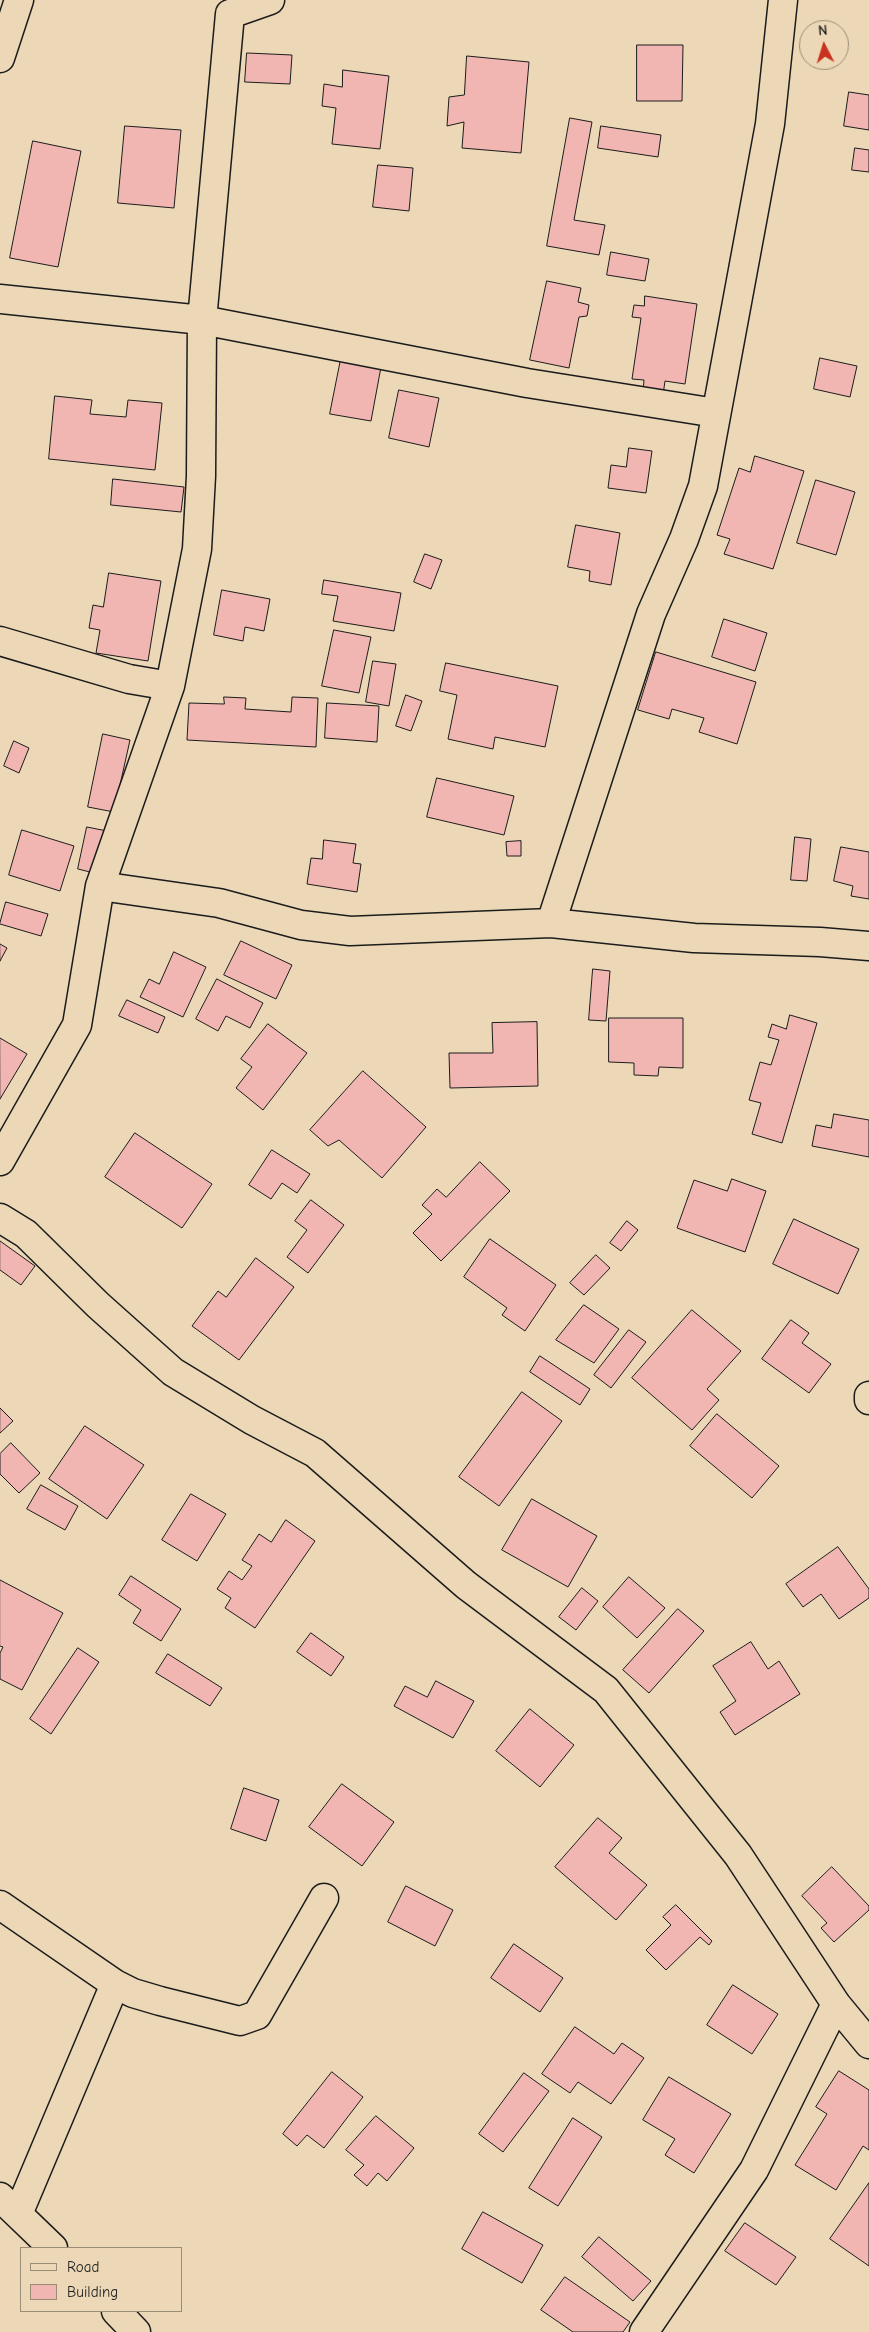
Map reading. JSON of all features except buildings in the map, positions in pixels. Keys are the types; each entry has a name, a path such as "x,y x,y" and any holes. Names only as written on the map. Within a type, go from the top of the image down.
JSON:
{"street":[{"path":"0,58 20,0"},
{"path":"0,1161 77,1025 100,886 170,686 197,549 201,476 202,320 230,14 270,0"},
{"path":"551,923 650,614 684,539 703,486 770,124 783,0"},
{"path":"0,299 202,320 527,383 716,413"},
{"path":"0,641 129,679 170,686"},
{"path":"100,886 219,903 301,925 350,931 551,923 694,938 820,942 869,946"},
{"path":"0,1218 26,1234 98,1305 174,1372 252,1420 315,1453 466,1584 606,1690 738,1854 836,2004 869,2044"},
{"path":"0,1905 115,1984 132,1993 160,2002 240,2021 257,2015 324,1898"},
{"path":"52,2247 9,2206 115,1984"},
{"path":"644,2332 754,2170 836,2004"},
{"path":"117,2312 136,2332"}]}
